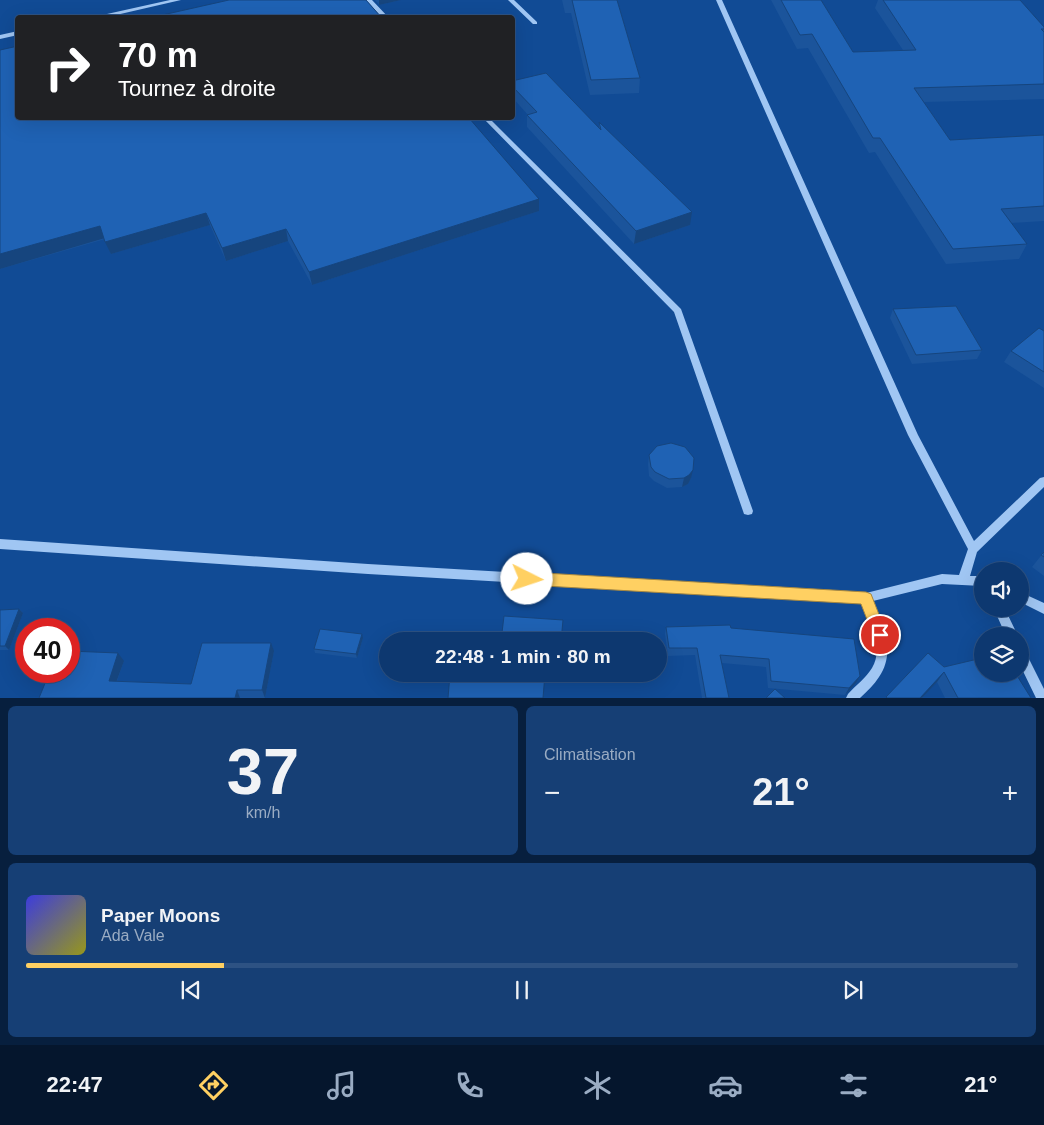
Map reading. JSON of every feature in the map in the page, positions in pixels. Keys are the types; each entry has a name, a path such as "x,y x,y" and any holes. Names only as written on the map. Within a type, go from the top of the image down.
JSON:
{"street":[{"path":"106,15 178,0"},
{"path":"369,0 383,15"},
{"path":"511,0 535,23"},
{"path":"719,0 913,434 973,549"},
{"path":"0,36 15,34"},
{"path":"488,120 678,311 748,511"},
{"path":"963,579 973,549 1044,481"},
{"path":"0,544 368,570 866,598 942,579 974,580"},
{"path":"852,698 876,672 882,654 880,635 866,598"},
{"path":"1029,602 1044,609"},
{"path":"1029,671 1042,698"}],"building":[{"path":"229,0 366,0 379,15 162,15"},
{"path":"572,0 617,0 640,78 591,80"},
{"path":"781,0 821,0 853,52 916,50 883,0 1020,0 1044,27 1044,29 1041,29 1044,32 1044,84 914,88 950,140 1044,135 1044,206 1001,209 1027,244 953,249 880,138 873,138 812,34 800,35"},
{"path":"15,47 15,120 471,120 539,199 309,272 286,229 222,248 206,213 105,242 100,226 0,254 0,50"},
{"path":"546,73 601,130 599,122 692,212 636,231 527,115 537,112 515,89 515,80"},
{"path":"956,306 982,350 916,355 893,309"},
{"path":"1039,328 1044,331 1044,372 1011,351"},
{"path":"671,443 685,447 694,458 693,470 684,478 669,479 655,472 651,467 649,455 657,446"},
{"path":"19,609 5,646 0,646 0,610"},
{"path":"504,616 563,620 562,632 502,632"},
{"path":"730,625 731,628 854,639 860,676 849,688 771,681 769,659 720,655 729,698 706,698 697,648 669,648 666,627"},
{"path":"320,629 362,634 356,654 314,649"},
{"path":"202,643 271,643 262,690 237,690 235,698 39,698 45,683 80,683 80,651 118,653 109,681 191,684"},
{"path":"928,653 944,667 974,660 974,682 1021,682 1031,698 958,698 944,672 920,698 886,697"},
{"path":"449,682 544,682 543,698 448,698"},
{"path":"775,689 785,698 766,698"}],"route":[{"path":"527,579 866,598 880,635"}]}
